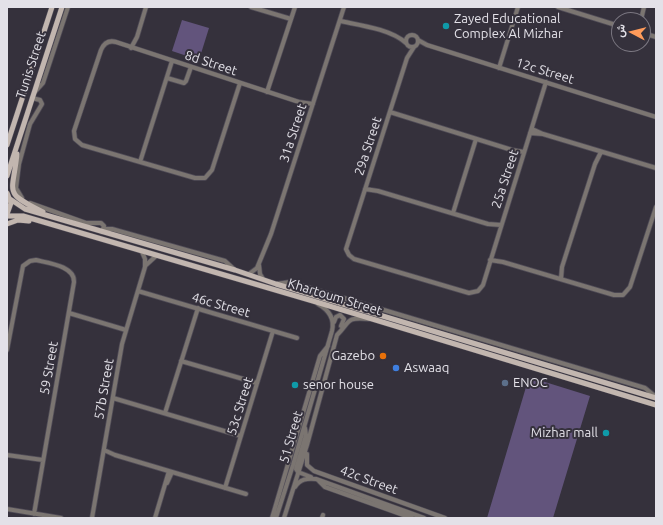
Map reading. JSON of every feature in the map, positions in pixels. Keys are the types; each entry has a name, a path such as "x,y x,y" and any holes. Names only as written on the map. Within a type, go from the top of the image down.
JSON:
{"main road":[{"name":"Tunis Street","path":"7,145 52,7"},
{"name":"Tunis Street","path":"7,176 62,7"},
{"path":"17,146 12,183 13,192 21,202 49,216"},
{"path":"7,194 10,200 10,207 7,215"},
{"name":"Khartoum Street","path":"10,200 22,208 249,274 276,284 656,397"},
{"name":"Khartoum Street","path":"7,215 37,220 313,301 656,405"},
{"path":"7,224 18,220 37,220"},
{"path":"260,286 264,282 285,289 301,291"},
{"path":"442,341 444,334"},
{"path":"462,339 474,338"}],"street":[{"path":"68,7 42,83 33,96 40,100 42,104 32,121 22,152 16,181 20,197 29,203 86,223 102,224 112,229 225,261 235,270"},
{"path":"133,48 146,7"},
{"path":"251,7 291,20"},
{"path":"268,92 294,7"},
{"name":"31a Street","path":"249,274 256,270 259,265 271,234 344,7"},
{"path":"499,68 518,7"},
{"path":"558,7 570,9 611,23"},
{"path":"340,19 395,36 407,44 415,46"},
{"name":"12c Street","path":"408,36 414,35 418,40 427,45 656,117"},
{"path":"395,36 408,36"},
{"name":"29a Street","path":"407,58 408,36"},
{"name":"29a Street","path":"418,40 407,58 346,247 354,259 464,291 474,292"},
{"name":"8d Street","path":"140,162 79,144 76,139 76,128 101,48 106,44 118,43 312,106"},
{"name":"12c Street","path":"415,46 427,45"},
{"path":"172,61 140,162 195,178 207,177 212,170 240,83"},
{"path":"167,78 184,83 191,67"},
{"name":"25a Street","path":"474,292 481,289 546,82"},
{"path":"390,112 524,154"},
{"path":"531,131 655,168"},
{"path":"453,213 476,139"},
{"path":"559,278 599,151"},
{"path":"366,187 500,227"},
{"path":"491,258 614,295 623,296 630,287 656,207"},
{"path":"102,224 103,231 112,229"},
{"name":"57b Street","path":"92,518 126,330 145,266 145,259 142,252"},
{"path":"145,266 156,256"},
{"name":"59 Street","path":"7,350 21,271 27,263 38,261 68,270 73,274 74,282 69,313 34,514"},
{"path":"259,265 259,271 264,279"},
{"path":"276,284 290,282 645,388 656,397"},
{"name":"46c Street","path":"138,291 298,338"},
{"path":"313,301 328,311 333,324"},
{"path":"165,413 198,308"},
{"path":"69,313 126,330"},
{"path":"333,324 337,316 343,318 337,335"},
{"name":"51 Street","path":"284,518 299,473 337,335 345,324 351,320 356,318 373,320"},
{"name":"51 Street","path":"276,518 329,345 333,324"},
{"name":"53c Street","path":"225,488 273,330"},
{"path":"272,518 320,356 329,345"},
{"path":"181,361 257,383"},
{"path":"113,398 241,436"},
{"path":"304,427 306,435 296,467 299,473 317,480 325,488 412,518"},
{"name":"42c Street","path":"307,445 306,462 310,469 445,518"},
{"path":"103,452 246,494"},
{"path":"7,455 43,460"},
{"path":"155,518 170,472"},
{"path":"292,492 301,481 306,478 317,480"},
{"name":"42c Street","path":"317,480 424,518"},
{"path":"331,485 332,480 342,480"},
{"path":"7,510 61,518"}],"shaded area":[{"path":"182,20 209,28 199,60 172,51"},
{"path":"529,377 590,396 553,518 487,518"}],"place":[{"name":"Zayed Educational Complex Al Mizhar","path":"446,26"},
{"name":"Gazebo","path":"383,356"},
{"name":"Aswaaq","path":"396,368"},
{"name":"ENOC","path":"505,383"},
{"name":"senor house","path":"295,385"},
{"name":"Mizhar mall","path":"606,433"}]}
